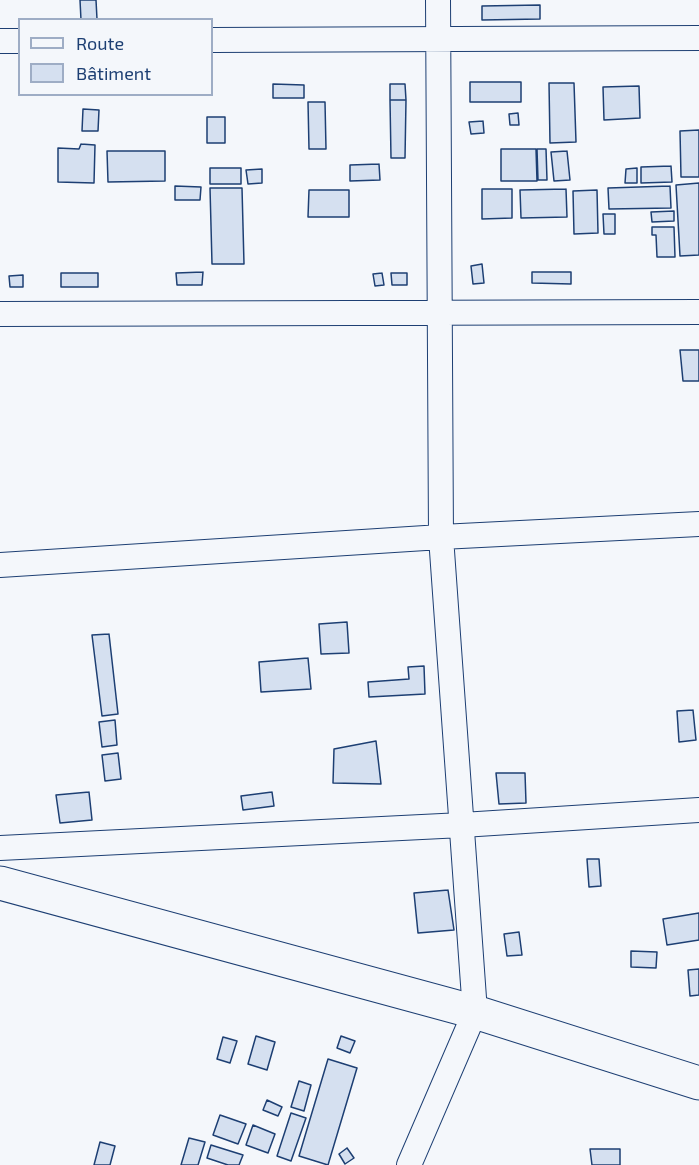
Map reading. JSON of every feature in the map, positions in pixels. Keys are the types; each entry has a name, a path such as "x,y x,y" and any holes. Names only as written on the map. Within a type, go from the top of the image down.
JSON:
{"street":[{"path":"409,1165 475,1012 441,537 438,0"},
{"path":"213,40 699,38"},
{"path":"0,41 18,41"},
{"path":"0,314 699,312"},
{"path":"0,565 441,537 699,524"},
{"path":"0,848 462,825 699,810"},
{"path":"0,883 475,1012 699,1083"}],"building":[{"path":"80,0 96,0 97,18 81,18"},
{"path":"540,5 540,19 482,20 482,6"},
{"path":"470,82 521,82 521,102 470,102"},
{"path":"549,83 574,83 576,142 550,143"},
{"path":"273,84 304,85 304,98 273,98"},
{"path":"390,84 405,84 406,100 390,100"},
{"path":"639,86 640,118 604,120 603,87"},
{"path":"390,100 406,100 405,158 391,158"},
{"path":"308,102 325,102 326,149 309,149"},
{"path":"83,109 99,110 98,131 82,131"},
{"path":"518,113 519,125 510,125 509,114"},
{"path":"207,117 225,117 225,143 207,143"},
{"path":"483,121 484,133 471,134 469,122"},
{"path":"699,130 699,177 681,177 680,131"},
{"path":"81,144 95,145 94,183 58,182 58,148 79,149"},
{"path":"501,149 536,149 537,181 501,181"},
{"path":"537,149 546,149 547,180 538,180"},
{"path":"107,151 165,151 165,181 108,182"},
{"path":"567,151 570,180 554,181 551,152"},
{"path":"379,164 380,180 350,181 350,165"},
{"path":"671,166 672,182 641,183 641,167"},
{"path":"210,168 241,168 241,184 210,184"},
{"path":"637,168 637,183 625,183 626,169"},
{"path":"262,169 262,183 248,184 246,170"},
{"path":"699,183 699,255 680,256 676,185"},
{"path":"175,186 201,187 200,200 175,200"},
{"path":"670,186 671,208 609,209 608,188"},
{"path":"210,188 242,188 244,264 212,264"},
{"path":"482,189 512,189 512,218 482,219"},
{"path":"566,189 567,217 521,218 520,190"},
{"path":"309,190 349,190 349,217 308,217"},
{"path":"597,190 598,233 574,234 573,191"},
{"path":"674,211 674,221 652,222 651,212"},
{"path":"603,214 615,214 615,234 604,234"},
{"path":"652,227 674,227 675,257 657,257 656,235 652,235"},
{"path":"482,264 484,283 473,284 471,266"},
{"path":"203,272 202,285 177,285 176,273"},
{"path":"532,272 571,272 571,284 532,283"},
{"path":"61,273 98,273 98,287 61,287"},
{"path":"382,273 384,285 375,286 373,274"},
{"path":"391,273 407,273 407,285 392,285"},
{"path":"23,275 23,287 10,287 9,276"},
{"path":"680,350 699,350 699,381 683,381"},
{"path":"347,622 349,653 321,654 319,624"},
{"path":"109,634 118,714 102,716 92,635"},
{"path":"308,658 311,689 261,692 259,662"},
{"path":"424,666 425,694 369,697 368,682 409,679 408,667"},
{"path":"693,710 696,740 679,742 677,711"},
{"path":"115,720 117,745 102,747 99,722"},
{"path":"376,741 381,784 333,783 334,749"},
{"path":"118,753 121,779 105,781 102,755"},
{"path":"496,773 525,773 526,803 499,804"},
{"path":"89,792 92,820 60,823 56,795"},
{"path":"272,792 274,806 243,810 241,796"},
{"path":"587,859 599,859 601,886 589,887"},
{"path":"448,890 454,930 418,933 414,893"},
{"path":"699,913 699,940 667,945 663,919"},
{"path":"519,932 522,955 507,956 504,934"},
{"path":"631,951 657,952 656,968 631,967"},
{"path":"699,969 699,995 690,996 688,970"},
{"path":"256,1036 275,1042 267,1070 248,1064"},
{"path":"341,1036 355,1041 350,1053 337,1048"},
{"path":"223,1037 237,1041 230,1063 217,1059"},
{"path":"328,1059 357,1068 328,1165 299,1156"},
{"path":"299,1081 311,1085 304,1111 291,1107"},
{"path":"267,1100 282,1107 278,1116 263,1110"},
{"path":"291,1113 306,1118 291,1161 277,1156"},
{"path":"220,1115 246,1124 238,1144 213,1135"},
{"path":"253,1125 275,1134 268,1153 246,1145"},
{"path":"189,1138 205,1142 198,1165 181,1165"},
{"path":"100,1142 115,1146 110,1165 94,1165"},
{"path":"211,1145 243,1155 239,1165 228,1165 207,1158"},
{"path":"347,1148 354,1158 345,1164 339,1154"},
{"path":"590,1149 620,1149 620,1165 592,1165"}]}
